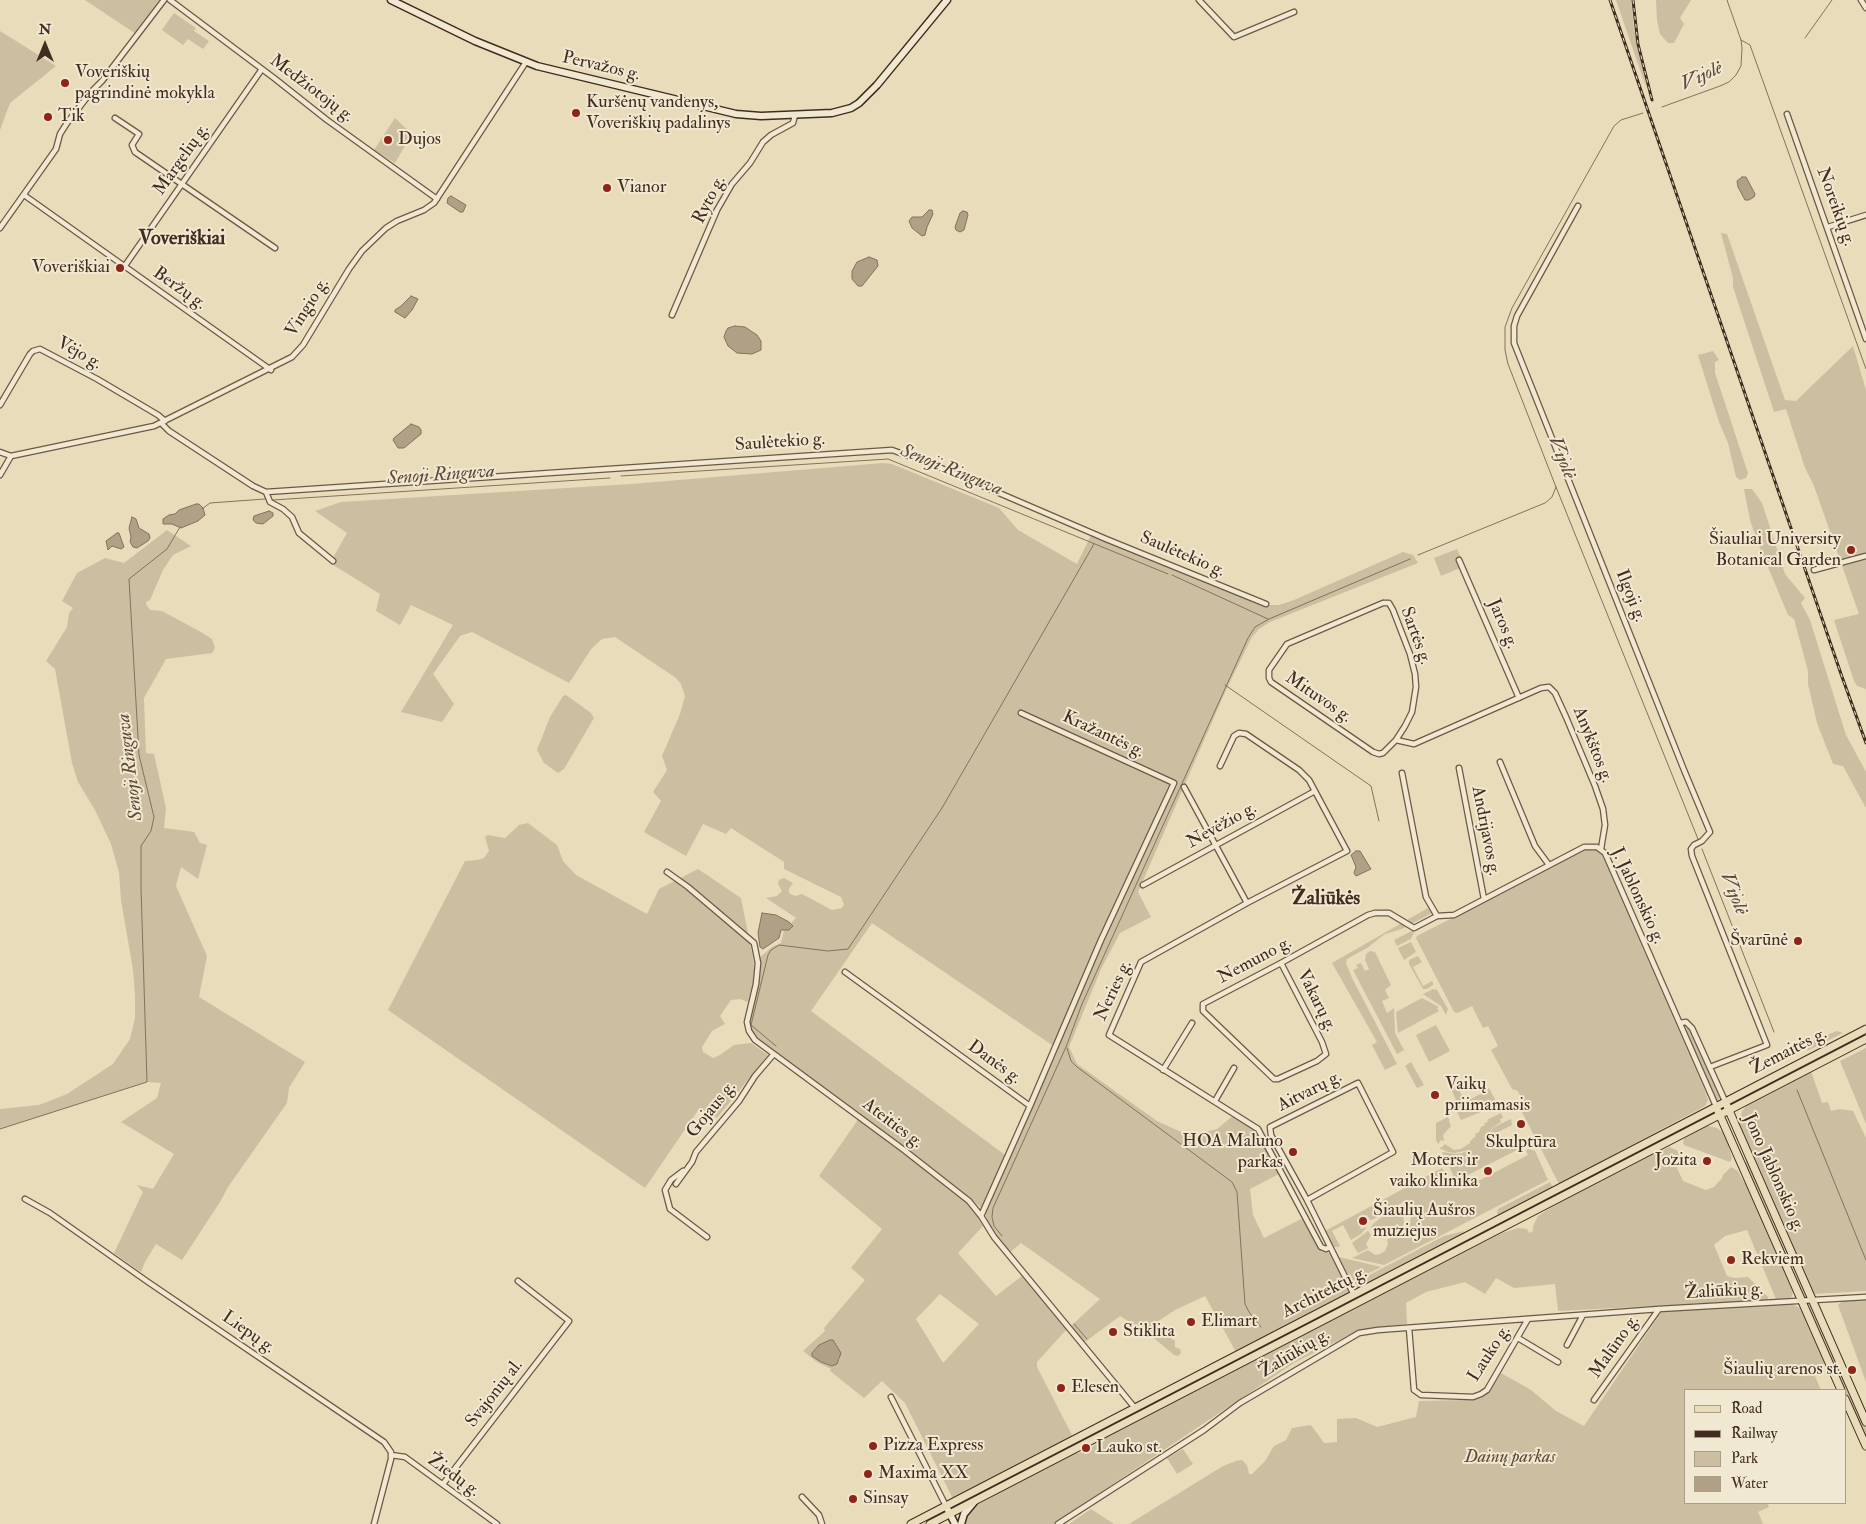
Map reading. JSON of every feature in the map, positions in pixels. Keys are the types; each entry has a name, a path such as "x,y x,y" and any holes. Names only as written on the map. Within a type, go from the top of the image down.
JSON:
{"main road":[{"name":"Pervažos g.","path":"391,0 475,41 526,62 568,75 736,114 761,116 841,111 859,103 877,85 947,0"},
{"name":"Žemaitės g.","path":"1725,1102 1866,1029"},
{"name":"Žemaitės g.","path":"1729,1110 1866,1039"},
{"name":"Architektų g.","path":"911,1524 1135,1408 1293,1331 1354,1295 1416,1267 1594,1180 1725,1102"},
{"name":"Jono Jablonskio g.","path":"1725,1102 1866,1422"},
{"name":"Jono Jablonskio g.","path":"1716,1106 1841,1389"},
{"name":"Architektų g.","path":"930,1524 1140,1415 1590,1172 1729,1110"},
{"path":"1590,1172 1594,1180"},
{"path":"1846,1401 1866,1446"},
{"path":"1135,1408 1140,1415"},
{"path":"961,1524 964,1514 974,1501"},
{"path":"946,1506 955,1524"}],"street":[{"path":"0,228 56,149 62,130 164,0"},
{"name":"Medžiotojų g.","path":"170,0 327,120 437,198"},
{"path":"1199,0 1234,37 1294,12"},
{"path":"1861,0 1866,8"},
{"name":"Vingio g.","path":"11,456 143,430 270,370 292,357 303,345 362,251 386,228 397,221 424,210 437,198 526,62"},
{"name":"Margelių g.","path":"124,267 262,69"},
{"name":"Noreikių g.","path":"1787,114 1866,339"},
{"name":"Ryto g.","path":"672,315 717,210 729,189 763,142 771,135 793,123 795,115"},
{"path":"115,118 138,134 132,145 134,152 275,248"},
{"name":"Beržų g.","path":"24,195 270,370"},
{"name":"Ilgoji g.","path":"1578,206 1517,316 1514,326 1514,342 1710,832 1702,841 1694,845 1692,856 1767,1045 1710,1067"},
{"path":"1828,227 1866,215"},
{"name":"Vėjo g.","path":"0,405 32,351 40,349 97,379 158,415 169,431 252,486 266,492"},
{"name":"Saulėtekio g.","path":"266,492 892,450 934,465 1140,553 1266,604"},
{"path":"0,452 11,456 0,475"},
{"path":"266,492 270,502 283,509 292,517 299,534 333,561"},
{"path":"1814,570 1866,556"},
{"name":"Jaros g.","path":"1459,560 1519,698"},
{"name":"Mituvos g.","path":"1379,754 1373,752 1271,682 1269,678 1270,670 1287,644 1383,603 1389,603"},
{"name":"Sartės g.","path":"1379,754 1396,740 1412,712 1416,687 1410,654 1389,603"},
{"name":"Anykštos g.","path":"1519,698 1541,688 1549,687 1556,693 1603,809 1605,825 1601,849"},
{"path":"1396,740 1414,744 1519,698"},
{"name":"Kražantės g.","path":"1021,713 1174,783 1101,940 1030,1106"},
{"path":"1220,766 1234,736 1239,733 1246,734 1299,770 1309,780 1315,792"},
{"name":"Andrijavos g.","path":"1500,762 1535,846 1549,865"},
{"name":"Andrijavos g.","path":"1459,768 1484,899"},
{"path":"1402,773 1426,898 1437,916"},
{"path":"1184,787 1247,903"},
{"name":"Nevėžio g.","path":"1143,885 1315,792"},
{"name":"Neries g.","path":"1315,792 1347,850 1141,962 1109,1035 1258,1128 1322,1247 1330,1248"},
{"name":"J. Jablonskio g.","path":"1437,916 1454,915 1584,847 1593,846 1601,849 1609,862 1716,1106"},
{"name":"Ateities g.","path":"667,872 688,887 754,943 758,963 756,984 748,1013 747,1026 754,1040 912,1155 969,1200 994,1236 1135,1408"},
{"name":"Nemuno g.","path":"1274,1079 1203,1011 1203,1004 1368,914 1375,912 1389,914 1414,928 1437,916"},
{"name":"Vakarų g.","path":"1274,1079 1278,1079 1317,1061 1326,1054 1322,1042 1281,963"},
{"name":"Danės g.","path":"845,972 1030,1106 981,1216"},
{"name":"J. Jablonskio g.","path":"1680,1023 1686,1022 1692,1028 1725,1102"},
{"path":"1164,1070 1192,1023"},
{"name":"Gojaus g.","path":"676,1184 696,1152 739,1101 755,1076 773,1055"},
{"path":"1215,1101 1234,1068"},
{"name":"Aitvarų g.","path":"1307,1200 1393,1152 1358,1083 1270,1128 1271,1135 1307,1200 1354,1295"},
{"path":"686,1169 671,1180 666,1190 670,1209 707,1237"},
{"name":"Liepų g.","path":"25,1199 50,1213 384,1442 389,1448 391,1455"},
{"name":"Svajonių al.","path":"443,1484 569,1321 518,1281"},
{"name":"Žaliūkių g.","path":"1058,1524 1202,1431 1240,1403 1353,1336 1366,1331 1658,1309 1866,1297"},
{"name":"Malūno g.","path":"1594,1400 1658,1309"},
{"path":"1567,1346 1583,1315"},
{"name":"Lauko g.","path":"1409,1328 1413,1387 1421,1395 1473,1396 1488,1390 1528,1319"},
{"path":"1518,1338 1558,1362"},
{"path":"891,1397 946,1506"},
{"path":"374,1524 391,1455"},
{"name":"Žiedų g.","path":"391,1455 404,1457 497,1524"},
{"path":"802,1496 819,1515 822,1524"}],"green space":[{"path":"85,0 161,0 136,34"},
{"path":"1616,0 1631,0 1634,28 1647,90"},
{"path":"1656,0 1691,0 1680,18 1684,24 1674,43 1668,43 1660,34"},
{"path":"174,13 196,28 194,31 209,41 203,49 188,39 183,45 162,30"},
{"path":"0,31 56,66 10,103 0,130"},
{"path":"395,118 412,134 395,163 374,150"},
{"path":"1721,233 1727,234 1785,400 1796,401 1853,346 1866,390 1866,689 1857,686 1854,681 1834,620 1859,614 1814,486 1805,468 1786,409 1774,412 1733,287 1733,278"},
{"path":"1713,351 1719,360 1715,362 1715,373 1748,473 1746,478 1740,480 1736,477 1728,443 1719,422 1698,355"},
{"path":"883,463 892,464 999,508 1018,530 1077,564 1091,535 1266,605 1279,605 1294,600 1403,552 1413,555 1418,563 1270,622 1259,629 1252,637 1226,690 1138,892 1151,917 1120,933 1101,969 1069,1047 1077,1064 1157,1121 1190,1136 1217,1129 1234,1115 1257,1131 1264,1141 1279,1174 1250,1189 1253,1215 1264,1238 1303,1218 1322,1252 1331,1253 1350,1290 1349,1294 1236,1352 1205,1296 1175,1310 1151,1326 1175,1341 1175,1347 1180,1349 1181,1353 1178,1356 1174,1355 1149,1334 1120,1316 1085,1342 1076,1333 1071,1326 1100,1299 1021,1243 1009,1253 995,1235 986,1217 986,1210 1058,1049 872,923 811,1011 1005,1155 981,1208 917,1156 761,1041 751,1030 750,1019 760,966 759,958 772,947 781,943 784,930 789,930 793,926 791,923 796,918 766,898 777,896 782,891 778,884 779,880 784,878 793,883 789,893 795,896 802,894 832,910 842,908 844,904 841,897 784,869 784,862 731,828 726,834 703,824 686,856 644,832 661,801 653,792 667,770 662,756 680,714 685,696 681,684 676,678 615,637 602,639 592,648 569,683 472,632 460,636 433,674 454,704 442,722 401,712 453,625 411,605 400,625 376,611 380,594 330,563 347,533 315,511 341,502 631,484"},
{"path":"1744,489 1752,489 1762,503 1785,574 1805,598 1801,603 1810,620 1846,735 1866,772 1866,808 1843,766 1833,764 1817,723 1808,684 1808,671 1794,619 1788,615 1758,543 1750,520"},
{"path":"167,530 191,546 173,555 163,570 150,600 146,604 150,610 162,611 212,639 215,648 212,653 166,659 144,698 146,753 154,754 166,808 164,828 194,832 200,843 207,845 198,879 181,867 176,886 207,956 199,997 305,1062 289,1088 287,1103 228,1187 182,1260 156,1244 141,1272 114,1253 143,1192 137,1185 153,1189 174,1154 121,1122 157,1098 161,1083 147,1082 0,1129 0,1109 39,1105 67,1094 113,1064 130,1039 135,1018 135,996 133,970 121,900 119,872 111,844 95,810 78,782 72,763 55,669 46,661 67,627 69,613 73,608 62,601 77,573 105,558 124,563"},
{"path":"1457,549 1461,558 1456,560 1460,568 1441,576 1434,558"},
{"path":"566,695 591,713 594,718 564,769 558,773 544,763 537,750 550,717 563,696"},
{"path":"528,823 557,845 563,861 576,875 647,914 659,889 698,869 741,898 756,973 748,1002 740,999 731,1000 720,1016 725,1024 712,1031 702,1047 703,1052 713,1058 734,1045 751,1043 768,1055 717,1118 699,1109 645,1188 388,1010 465,861 484,858 489,851 485,837 488,835 505,838 519,825"},
{"path":"1588,848 1595,849 1601,853 1708,1100 1705,1106 1559,1184 1522,1112 1521,1098 1518,1091 1512,1089 1491,1050 1498,1046 1488,1026 1483,1028 1472,1006 1458,1013 1454,1012 1416,938"},
{"path":"1428,908 1432,913 1402,929 1385,934 1367,948 1347,959 1346,963 1352,978 1397,1064 1385,1070 1372,1045 1377,1042 1332,963"},
{"path":"1440,917 1414,932 1411,939 1397,946 1394,940"},
{"path":"1411,942 1416,952 1404,960 1398,948"},
{"path":"1370,951 1375,952 1391,985 1385,990 1389,998 1382,1001 1387,1013 1394,1008 1395,1033 1404,1050 1397,1054 1353,970 1358,968 1356,965 1361,963 1365,971 1369,969 1365,960 1366,954"},
{"path":"1418,956 1422,962 1413,967 1423,986 1432,981 1433,985 1427,989 1423,989 1409,964 1409,960"},
{"path":"1433,989 1437,990 1448,1009 1446,1015 1441,1006 1423,994"},
{"path":"1422,998 1439,1007 1437,1008 1439,1011 1398,1033 1396,1012"},
{"path":"1436,1025 1450,1051 1429,1062 1416,1035"},
{"path":"1687,1027 1720,1098 1718,1100 1686,1030"},
{"path":"1837,1031 1843,1033 1807,1051 1810,1042"},
{"path":"1866,1033 1866,1035 1738,1101 1738,1099"},
{"path":"1866,1048 1866,1124 1840,1061"},
{"path":"1411,1062 1424,1085 1417,1088 1405,1066"},
{"path":"1811,1071 1822,1103 1828,1102 1831,1111 1840,1109 1853,1111 1866,1138 1866,1291 1814,1294 1739,1123 1742,1111 1747,1105"},
{"path":"1457,1086 1465,1102 1489,1088 1498,1105 1461,1120 1452,1102 1456,1100 1451,1089"},
{"path":"1501,1113 1503,1118 1500,1119 1501,1122 1493,1127 1487,1137 1494,1127 1511,1119 1512,1125 1492,1135 1497,1144 1517,1134 1523,1147 1456,1181 1442,1152 1456,1154 1468,1150 1455,1153 1439,1148 1445,1144 1454,1150 1461,1149 1470,1143 1476,1136 1475,1134 1485,1125 1484,1123 1488,1122 1487,1120"},
{"path":"1448,1117 1451,1126 1443,1135 1444,1141 1441,1140 1438,1144 1436,1140 1436,1123"},
{"path":"859,1118 971,1206 983,1226 958,1253 996,1296 1022,1276 1067,1329 1037,1362 1037,1367 1073,1437 1036,1454 953,1499 905,1403 882,1381 864,1398 830,1371 831,1369 817,1362 803,1351 825,1331 824,1328 865,1280 851,1268 882,1229 819,1176","holes":["940,1294 979,1324 943,1363 916,1319","833,1340 840,1359 832,1366 821,1362 812,1353 819,1345"]},
{"path":"1701,1127 1717,1128 1725,1134 1732,1158 1730,1162 1684,1145 1684,1139"},
{"path":"1670,1136 1669,1138 1595,1174"},
{"path":"1669,1147 1677,1150 1682,1162 1677,1168 1683,1181 1706,1190 1714,1187 1731,1167 1738,1171 1747,1186 1793,1290 1792,1296 1789,1299 1776,1299 1747,1230 1725,1236 1714,1245 1727,1276 1735,1278 1748,1277 1768,1297 1768,1300 1558,1311 1555,1284 1514,1288 1496,1278 1485,1294 1465,1282 1426,1292 1406,1303 1407,1324 1359,1330 1294,1363 1053,1524 962,1524 968,1511 972,1508 1069,1455 1087,1451 1103,1439 1142,1417 1502,1233 1518,1228 1527,1229 1529,1233 1533,1231 1533,1226 1538,1216 1547,1210 1582,1189"},
{"path":"1528,1149 1535,1151 1548,1180 1384,1265 1352,1258 1368,1250 1375,1255 1380,1254 1385,1251 1388,1244 1387,1240 1407,1227 1411,1217 1403,1202 1372,1220 1367,1215 1357,1220 1361,1229 1366,1228 1361,1234 1351,1240 1343,1225 1332,1231 1340,1246 1338,1247 1333,1247 1325,1231 1442,1168 1454,1189 1457,1185 1461,1190 1528,1155 1526,1151"},
{"path":"1746,1161 1807,1295 1806,1298 1804,1298 1744,1164"},
{"path":"1589,1177 1588,1179 1418,1266 1419,1264"},
{"path":"1550,1182 1553,1188 1499,1216 1497,1213 1498,1209"},
{"path":"1392,1213 1403,1216 1403,1226 1395,1234 1386,1238 1382,1233 1374,1234 1371,1227 1374,1223 1383,1216"},
{"path":"1368,1231 1371,1235 1366,1244 1368,1248 1358,1253 1352,1243"},
{"path":"1464,1231 1460,1236 1359,1289 1352,1284 1444,1236"},
{"path":"1339,1257 1381,1267 1351,1282"},
{"path":"1414,1268 1414,1270 1294,1330 1295,1329"},
{"path":"1866,1300 1866,1382 1838,1305 1842,1301"},
{"path":"1810,1303 1866,1429 1866,1440 1846,1394 1846,1389 1844,1389 1807,1304"},
{"name":"Dainų parkas","path":"1792,1304 1800,1308 1826,1363 1812,1369 1821,1389 1684,1389 1684,1504 1768,1504 1769,1507 1758,1512 1763,1524 1129,1524 1223,1466 1242,1460 1247,1465 1249,1474 1252,1474 1265,1461 1274,1446 1286,1440 1292,1428 1311,1425 1324,1443 1337,1442 1337,1419 1356,1418 1377,1427 1416,1417 1419,1401 1466,1400 1484,1397 1501,1373 1531,1390 1556,1411 1584,1426 1662,1311"},
{"path":"1289,1332 1290,1334 1141,1411 1140,1409"},
{"path":"1105,1427 1091,1436 956,1509 955,1506"},
{"path":"1183,1449 1193,1464 1177,1474 1167,1458"},
{"path":"1091,1509 1114,1524 1069,1524"}],"water":[{"path":"1742,177 1746,177 1755,194 1749,200 1745,200 1738,187 1737,181"},
{"path":"451,196 466,205 463,212 447,203 448,198"},
{"path":"929,210 932,210 933,214 925,235 922,236 912,228 909,221 912,217 922,217"},
{"path":"963,211 967,212 968,215 964,230 960,232 955,227 960,213"},
{"path":"869,257 877,260 878,266 862,286 858,286 852,279 852,271 857,262"},
{"path":"411,296 418,299 405,318 395,312 395,310"},
{"path":"735,326 745,327 757,335 761,341 761,350 752,354 737,353 728,346 724,337 726,331 728,328"},
{"path":"411,424 419,427 421,434 404,448 398,448 393,440 394,438"},
{"path":"196,504 203,508 205,515 198,521 181,528 172,524 163,524 163,519 169,515"},
{"path":"269,511 273,513 273,516 263,524 256,523 253,520 254,516"},
{"path":"132,517 136,519 139,528 149,534 150,538 137,548 133,547 130,542 129,528"},
{"path":"119,533 124,547 121,549 112,546 108,550 106,541"},
{"path":"1356,851 1360,851 1371,869 1356,876 1354,873 1356,867 1351,855"},
{"path":"762,913 776,915 793,926 789,930 781,930 779,938 763,949 760,947 758,933"},
{"path":"833,1340 841,1353 837,1364 832,1366 812,1356 812,1353 819,1345"}],"waterway":[{"name":"Vijolė","path":"1662,107 1720,86 1729,82 1736,75 1741,66 1742,48 1727,0"},
{"path":"1805,38 1832,0"},
{"path":"1741,40 1750,45 1866,369"},
{"name":"Vijolė","path":"1643,113 1621,120 1614,126 1512,308 1505,327 1505,350 1508,364 1556,487 1698,839"},
{"name":"Senoji Ringuva","path":"621,476 888,459 1168,574"},
{"name":"Senoji Ringuva","path":"273,500 610,478"},
{"path":"1418,555 1545,503 1552,497 1556,487"},
{"name":"Senoji Ringuva","path":"202,509 210,503 265,499"},
{"name":"Senoji Ringuva","path":"0,1129 147,1082 141,846 151,831 154,817 139,755 129,579 167,549 180,527"},
{"path":"776,1046 751,1025 768,955 771,950 779,945 828,951 848,949 942,808 1094,544"},
{"path":"1002,1236 994,1226 993,1208 1066,1047 1082,1004 1248,638 1255,627 1269,619 1410,559"},
{"name":"Senoji Ringuva","path":"1172,575 1268,619"},
{"path":"1225,685 1371,786 1379,821"},
{"name":"Vijolė","path":"1702,849 1774,1032"},
{"path":"1067,1048 1071,1061 1077,1067 1232,1182 1237,1192 1245,1304 1261,1327"},
{"name":"Vijolė","path":"1797,1090 1866,1260"},
{"path":"1074,1324 1087,1339"}],"railway":[{"path":"1610,0 1866,743"},
{"path":"1633,0 1638,44 1652,100"}],"place":[{"name":"Voveriškių pagrindinė mokykla","path":"65,83"},
{"name":"Kuršėnų vandenys, Voveriškių padalinys","path":"576,113"},
{"name":"Tik","path":"48,117"},
{"name":"Dujos","path":"388,140"},
{"name":"Vianor","path":"607,188"},
{"name":"Voveriškiai","path":"120,268"},
{"name":"Šiauliai University Botanical Garden","path":"1851,550"},
{"name":"Švarūnė","path":"1798,941"},
{"name":"Vaikų priimamasis","path":"1435,1095"},
{"name":"Skulptūra","path":"1521,1124"},
{"name":"HOA Maluno parkas","path":"1293,1152"},
{"name":"Jozita","path":"1707,1161"},
{"name":"Moters ir vaiko klinika","path":"1488,1171"},
{"name":"Šiaulių Aušros muziejus","path":"1363,1221"},
{"name":"Rekviem","path":"1731,1260"},
{"name":"Elimart","path":"1191,1322"},
{"name":"Stiklita","path":"1113,1332"},
{"name":"Šiaulių arenos st.","path":"1852,1370"},
{"name":"Elesen","path":"1061,1388"},
{"name":"Pizza Express","path":"873,1446"},
{"name":"Lauko st.","path":"1086,1448"},
{"name":"Maxima XX","path":"868,1474"},
{"name":"Sinsay","path":"853,1499"}],"district":[{"name":"Voveriškiai","path":"182,240"},
{"name":"Žaliūkės","path":"1326,900"}]}
